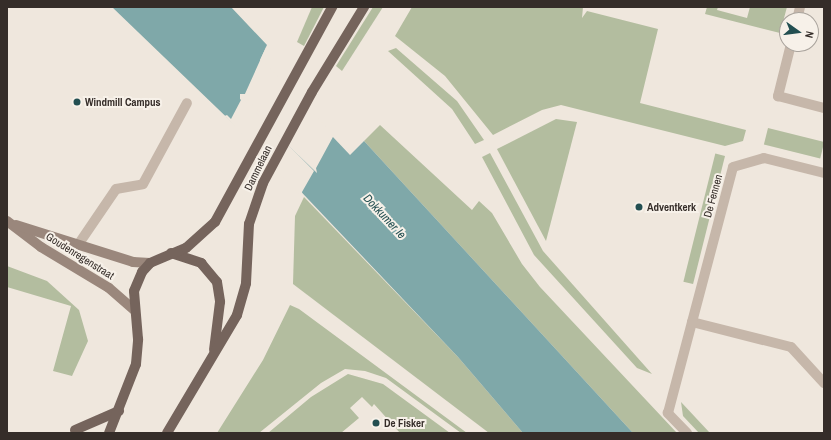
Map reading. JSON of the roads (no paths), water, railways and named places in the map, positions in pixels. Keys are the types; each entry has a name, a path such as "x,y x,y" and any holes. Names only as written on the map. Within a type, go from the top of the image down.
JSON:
{"main road":[{"name":"Dammelaan","path":"150,263 198,239 216,222 332,7"},
{"name":"Dammelaan","path":"167,433 237,315 244,290 250,224 263,183 312,92 364,7"},
{"path":"171,253 201,263 217,282 220,302 214,354"},
{"path":"109,433 119,411 137,353 134,310 136,284 150,263"},
{"path":"74,432 119,411"}],"street":[{"path":"789,52 778,96 824,108"},
{"path":"80,242 116,189 143,184 187,103"},
{"name":"De Fennen","path":"687,433 668,413 733,167 764,158 824,173"},
{"name":"Goudenregenstraat","path":"10,222 80,242 133,262 150,263"},
{"name":"Goudenregenstraat","path":"10,222 41,247 109,288 134,310"},
{"path":"692,322 791,347 824,383"}],"water":[{"name":"Dokkumer Ie","path":"112,7 231,7 267,45 260,60 350,155 364,141 633,433 523,433 458,357 270,159","holes":["240,94 245,94 316,168 317,173 240,99"]}],"place":[{"name":"Windmill Campus","path":"77,102"},
{"name":"Adventkerk","path":"639,207"},
{"name":"De Fisker","path":"376,423"}]}
